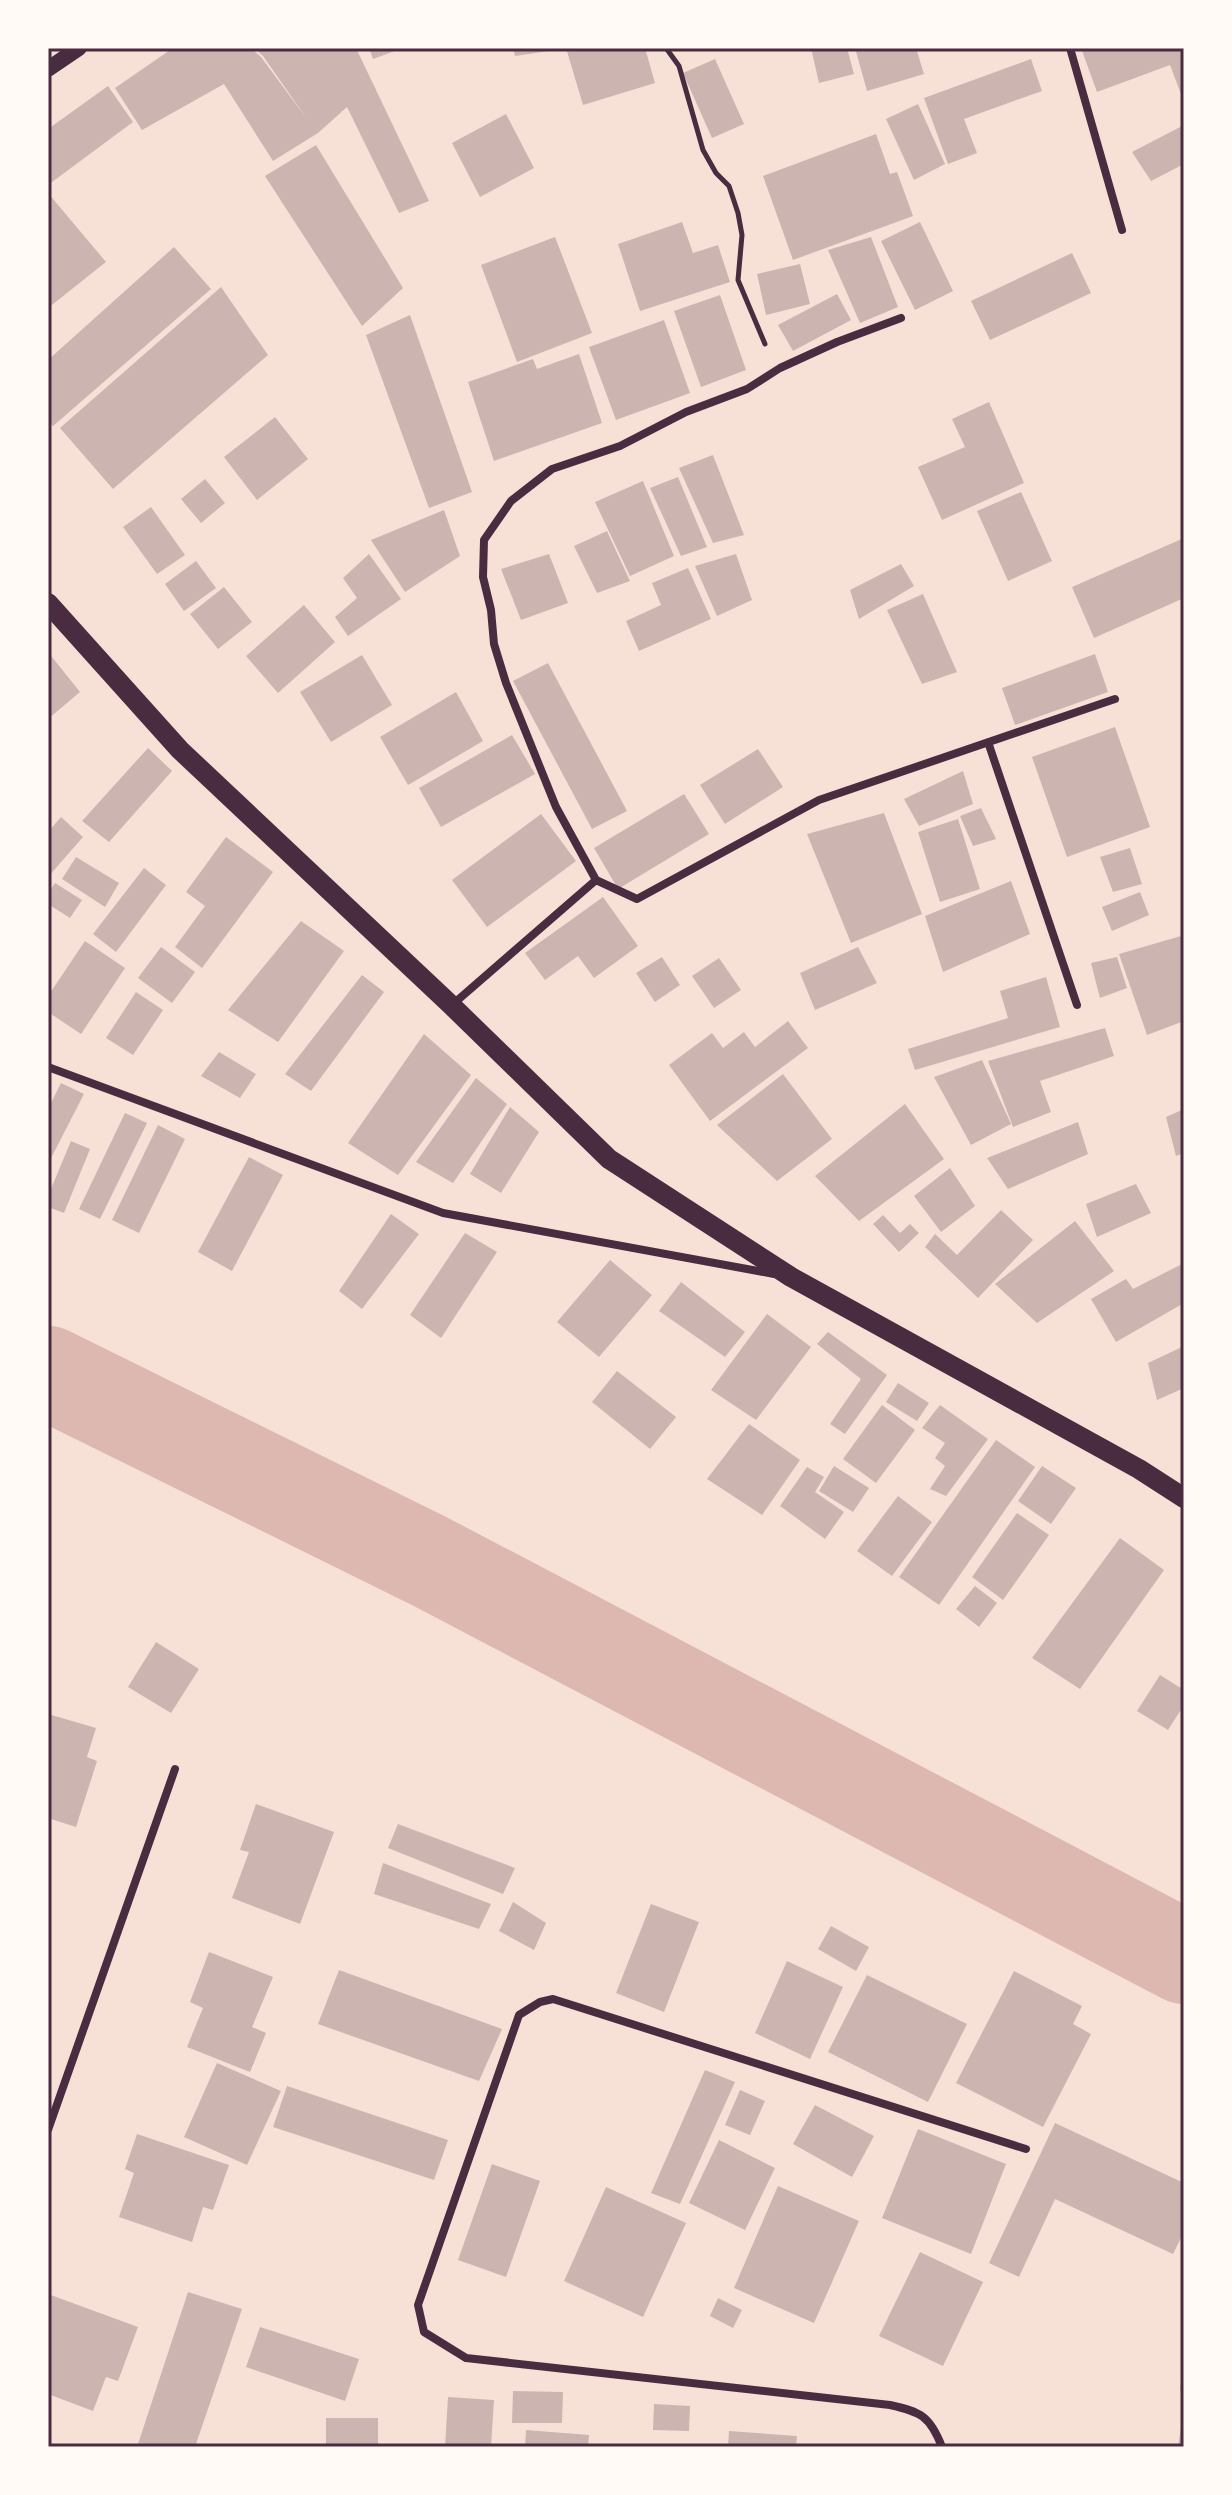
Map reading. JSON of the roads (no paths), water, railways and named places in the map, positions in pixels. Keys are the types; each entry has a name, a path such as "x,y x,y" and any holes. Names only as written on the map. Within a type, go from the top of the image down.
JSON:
{"main road":[{"path":"48,69 79,48"},
{"path":"48,603 180,750 451,1005 609,1159 791,1277 1139,1469 1184,1498"}],"street":[{"path":"1070,48 1122,230"},
{"path":"901,318 837,342 780,368 747,389 686,412 620,446 552,469 511,501 484,540 483,577 491,610 494,644 506,683 556,807 596,880 637,899 819,800 1115,699"},
{"path":"988,742 1077,1005"},
{"path":"451,1005 596,880"},
{"path":"48,1067 443,1213 791,1277"},
{"path":"48,2130 175,1769"},
{"path":"942,2447 934,2428 919,2412 890,2405 466,2358 424,2332 418,2305 519,2015 540,2002 553,1999 1026,2149"}],"waterway":[{"path":"48,1373 429,1561 1184,1957"}]}
